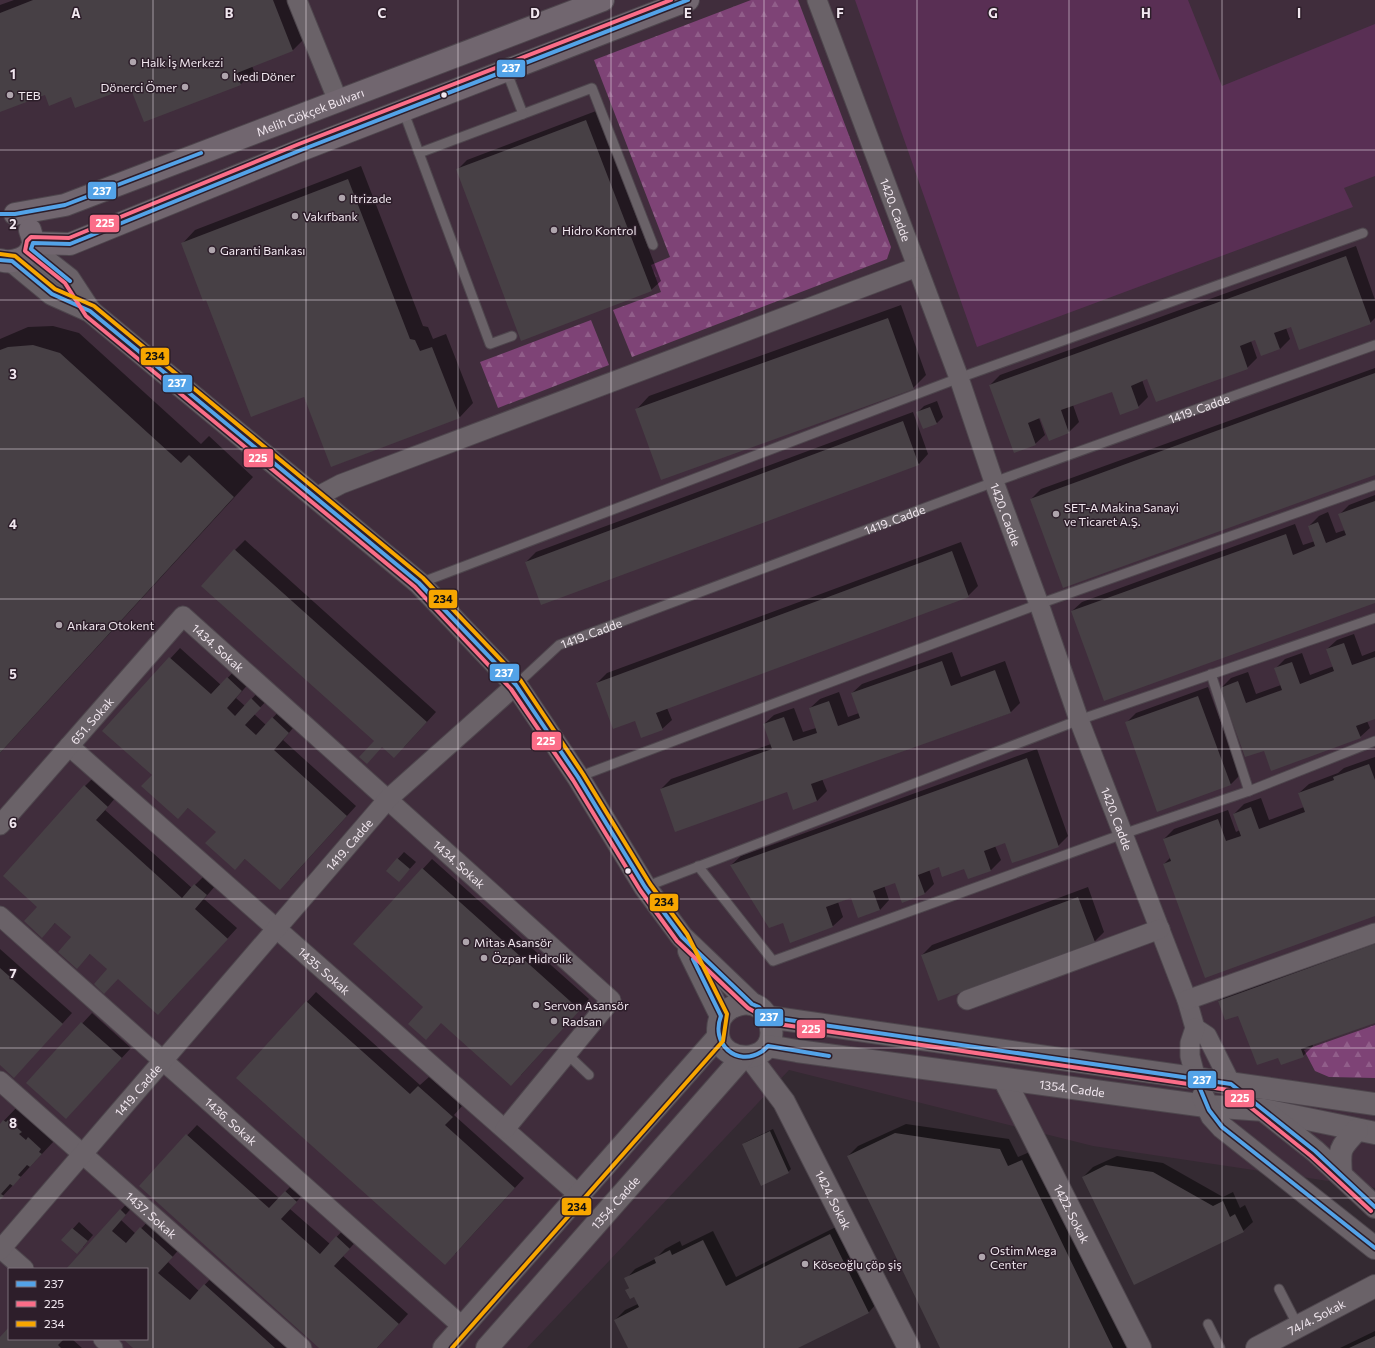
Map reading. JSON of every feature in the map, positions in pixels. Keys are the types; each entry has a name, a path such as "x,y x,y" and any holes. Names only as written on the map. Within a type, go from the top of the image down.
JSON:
{"main road":[{"name":"Melih Gökçek Bulvarı","path":"7,214 65,205 602,0"},
{"path":"32,246 70,244 403,110 688,0"},
{"path":"7,214 23,220 29,228 32,246 69,279 90,311"},
{"path":"4,262 20,260 26,255 32,246"},
{"path":"4,262 52,294 90,311 419,583 516,685 578,777 644,887 682,937 760,1010 771,1024 771,1032 756,1053"},
{"name":"1354. Cadde","path":"682,937 720,1026 723,1046 732,1054 797,1052 1206,1106 1264,1110 1366,1131"},
{"path":"444,1348 579,1195 720,1026 730,1007 745,1003 760,1010 1196,1079 1375,1104"},
{"name":"1354. Cadde","path":"487,1348 756,1053"},
{"name":"1424. Sokak","path":"756,1053 784,1102 909,1348"},
{"name":"1422. Sokak","path":"1004,1079 1140,1348"},
{"path":"1196,1079 1206,1106 1212,1116 1222,1127 1375,1248"},
{"path":"1231,1084 1315,1151 1375,1207"},
{"path":"1341,1175 1339,1155 1343,1144 1366,1131"},
{"name":"74/4. Sokak","path":"1257,1348 1375,1286"}],"street":[{"path":"297,0 338,101"},
{"name":"1420. Cadde","path":"817,0 959,378 994,482 1039,604 1079,720 1187,1000 1196,1028 1207,1036 1231,1084"},
{"path":"317,499 324,493 341,484 917,267"},
{"name":"651. Sokak","path":"0,825 183,616"},
{"name":"1434. Sokak","path":"183,616 612,1000 505,1129"},
{"name":"1419. Cadde","path":"0,1249 388,799 516,685"},
{"name":"1435. Sokak","path":"69,746 579,1195"},
{"name":"1436. Sokak","path":"0,916 463,1327"},
{"path":"968,1000 1160,929"},
{"path":"1187,1000 1375,933"},
{"path":"1196,1028 1190,1043 1190,1056 1196,1079"},
{"name":"1437. Sokak","path":"0,1082 302,1348"},
{"path":"0,1249 23,1268"},
{"path":"104,1340 113,1348"}],"lane":[{"path":"506,70 523,114"},
{"path":"419,153 592,88 653,245"},
{"path":"403,110 490,344 512,336"},
{"path":"419,583 959,378 1363,233"},
{"name":"1419. Cadde","path":"516,685 559,645 994,482 1375,345"},
{"path":"578,777 1039,604 1375,485"},
{"path":"644,887 1079,720 1375,618"},
{"path":"1211,674 1249,791"},
{"path":"698,866 773,961 1123,834 1249,791 1375,741"},
{"path":"567,1054 589,1075"},
{"path":"1279,1289 1298,1326"},
{"path":"1208,1324 1220,1348"}],"shaded area":[{"path":"0,0 1375,0 1375,1188 1093,1146 789,1070 527,1348 0,1348"},
{"path":"855,0 1188,0 1222,86 1375,24 1375,176 1344,188 1353,207 977,347"}],"green space":[{"path":"751,0 798,0 891,247 887,259 632,357 613,310 661,292 651,265 670,257 594,60"},
{"path":"591,320 609,365 498,408 480,362"},
{"path":"1375,1025 1375,1078 1329,1077 1315,1071 1304,1050"}],"building":[{"name":"Halk İş Merkezi","path":"33,0 273,0 293,51 237,73 241,85 144,122 130,87 75,108 71,97 49,106 45,95 0,112 0,13"},
{"name":"Hidro Kontrol","path":"586,120 652,291 521,341 456,169"},
{"path":"348,179 410,339 415,340 420,351 432,347 460,418 331,467 304,397 251,417 206,300 203,301 181,243"},
{"path":"1346,256 1371,324 1299,350 1291,327 1274,333 1280,349 1261,356 1255,340 1240,346 1248,369 1156,402 1147,379 1131,386 1139,408 1120,415 1112,392 1061,410 1069,433 1049,441 1040,418 1028,423 1036,445 1014,453 989,385"},
{"path":"888,318 914,389 661,480 635,409"},
{"name":"Ankara Otokent","path":"33,345 60,353 181,463 189,455 234,497 0,753 0,350 8,347"},
{"path":"1375,373 1375,475 1063,588 1030,499"},
{"path":"930,407 937,424 923,429 916,412"},
{"path":"903,421 919,465 541,605 525,562"},
{"path":"1375,501 1375,603 1104,701 1071,611 1286,534 1293,555 1315,546 1308,526 1318,522 1326,543 1346,535 1338,514"},
{"path":"234,549 427,722 394,758 382,747 367,764 359,757 374,741 201,586"},
{"path":"952,551 969,597 656,713 663,730 641,738 635,721 613,729 596,683"},
{"path":"1344,643 1352,665 1375,657 1375,719 1356,726 1361,738 1271,771 1264,751 1245,757 1220,688 1238,681 1246,703 1282,690 1274,668 1292,662 1300,684 1334,671 1326,649"},
{"path":"169,657 211,694 227,677 242,691 227,708 235,716 251,698 261,708 245,725 256,735 272,717 289,733 274,750 347,816 280,890 245,859 235,870 205,843 216,832 188,808 178,819 141,786 152,775 102,731"},
{"path":"942,661 951,686 995,670 1011,713 811,784 817,801 793,810 787,792 675,832 660,789 772,749 763,724 784,717 793,741 817,733 809,708 829,701 838,726 860,718 851,693"},
{"path":"1198,696 1231,785 1157,812 1125,722"},
{"path":"1027,758 1059,847 1012,863 1005,843 984,851 991,871 968,879 964,869 942,877 939,867 918,875 925,894 902,903 895,883 873,891 880,910 858,918 851,898 826,907 833,927 790,943 783,923 769,928 730,865"},
{"path":"1369,764 1375,780 1375,916 1205,978 1163,864 1171,861 1163,839 1218,819 1226,841 1241,836 1233,814 1251,807 1259,829 1305,812 1298,793 1334,780 1333,777"},
{"path":"84,785 108,807 96,820 182,898 194,884 207,895 195,909 228,939 158,1015 118,979 104,994 94,984 107,969 90,954 77,969 58,952 71,937 55,923 42,938 24,921 37,907 3,876"},
{"path":"397,858 410,869 399,882 386,871"},
{"path":"422,868 580,1010 511,1086 441,1023 426,1040 408,1024 423,1007 353,944"},
{"path":"1078,897 1095,942 938,1001 921,955"},
{"path":"1375,944 1375,1023 1301,1049 1304,1057 1281,1065 1278,1058 1257,1065 1238,1016 1225,1020 1218,1001"},
{"path":"0,968 63,1024 14,1078 0,1065"},
{"path":"306,1001 410,1094 418,1086 453,1117 445,1125 515,1188 445,1265 236,1078"},
{"path":"81,1022 122,1058 66,1119 26,1083"},
{"path":"3,1120 6,1122 8,1120 22,1132 19,1134 26,1140 28,1137 41,1149 39,1152 42,1154 30,1167 27,1165 18,1175 21,1177 13,1186 10,1184 1,1194 4,1196 0,1200 0,1124"},
{"path":"770,1131 789,1173 761,1186 742,1144"},
{"name":"Ostim Mega Center","path":"895,1133 1000,1149 1008,1166 1022,1160 1113,1348 940,1348 847,1156"},
{"path":"186,1134 269,1208 285,1191 297,1202 281,1219 320,1254 336,1236 350,1249 334,1266 399,1324 377,1348 319,1348 139,1186"},
{"path":"1106,1165 1153,1172 1213,1206 1223,1201 1230,1217 1235,1214 1244,1232 1134,1285 1082,1177"},
{"path":"120,1209 126,1215 112,1231 126,1243 140,1227 173,1257 158,1273 190,1300 204,1284 275,1348 133,1348 124,1340 148,1340 148,1268 67,1268"},
{"path":"72,1228 88,1241 77,1254 61,1240"},
{"path":"830,1234 869,1313 798,1348 628,1348 614,1320 639,1307 634,1297 630,1299 625,1290 629,1288 624,1278 656,1263 654,1258 670,1250 672,1255 703,1240 726,1286"},
{"path":"8,1328 8,1340 63,1340 58,1345 61,1348 0,1348 0,1337"},
{"path":"1375,1336 1375,1348 1349,1348"}],"transit line":[{"name":"225","path":"671,0 299,144 69,238 31,237 27,241 25,251 65,283 86,316 415,587 511,689 573,780 640,890 677,941 764,1022 1229,1090 1311,1156 1371,1211"},
{"name":"237","path":"70,281 31,249 33,243 70,244 301,150 688,0"},
{"name":"237","path":"0,214 15,214 65,205 201,153"},
{"name":"234","path":"0,254 15,256 55,289 94,306 423,578 521,681 583,774 650,884 687,934 727,1014 723,1041 452,1348"},
{"name":"237","path":"0,260 12,261 52,294 90,311 419,583 516,685 578,777 645,887 682,937 752,1004 759,1007 768,1017 1231,1084 1315,1151 1375,1207"},
{"name":"237","path":"693,959 721,1016 719,1036 722,1044 735,1055 743,1057 752,1056 762,1052 768,1046 829,1056"},
{"name":"237","path":"1196,1079 1209,1110 1222,1127 1375,1248"}],"place":[{"name":"Halk İş Merkezi","path":"133,62"},
{"name":"İvedi Döner","path":"225,76"},
{"name":"Dönerci Ömer","path":"185,87"},
{"name":"TEB","path":"10,95"},
{"name":"Itrizade","path":"342,198"},
{"name":"Vakıfbank","path":"295,216"},
{"name":"Hidro Kontrol","path":"554,230"},
{"name":"Garanti Bankası","path":"212,250"},
{"name":"SET-A Makina Sanayi ve Ticaret A.Ş.","path":"1056,514"},
{"name":"Ankara Otokent","path":"59,625"},
{"name":"Mitas Asansör","path":"466,942"},
{"name":"Özpar Hidrolik","path":"484,958"},
{"name":"Servon Asansör","path":"536,1005"},
{"name":"Radsan","path":"554,1021"},
{"name":"Ostim Mega Center","path":"982,1257"},
{"name":"Köseoğlu çöp şiş","path":"805,1264"}]}
